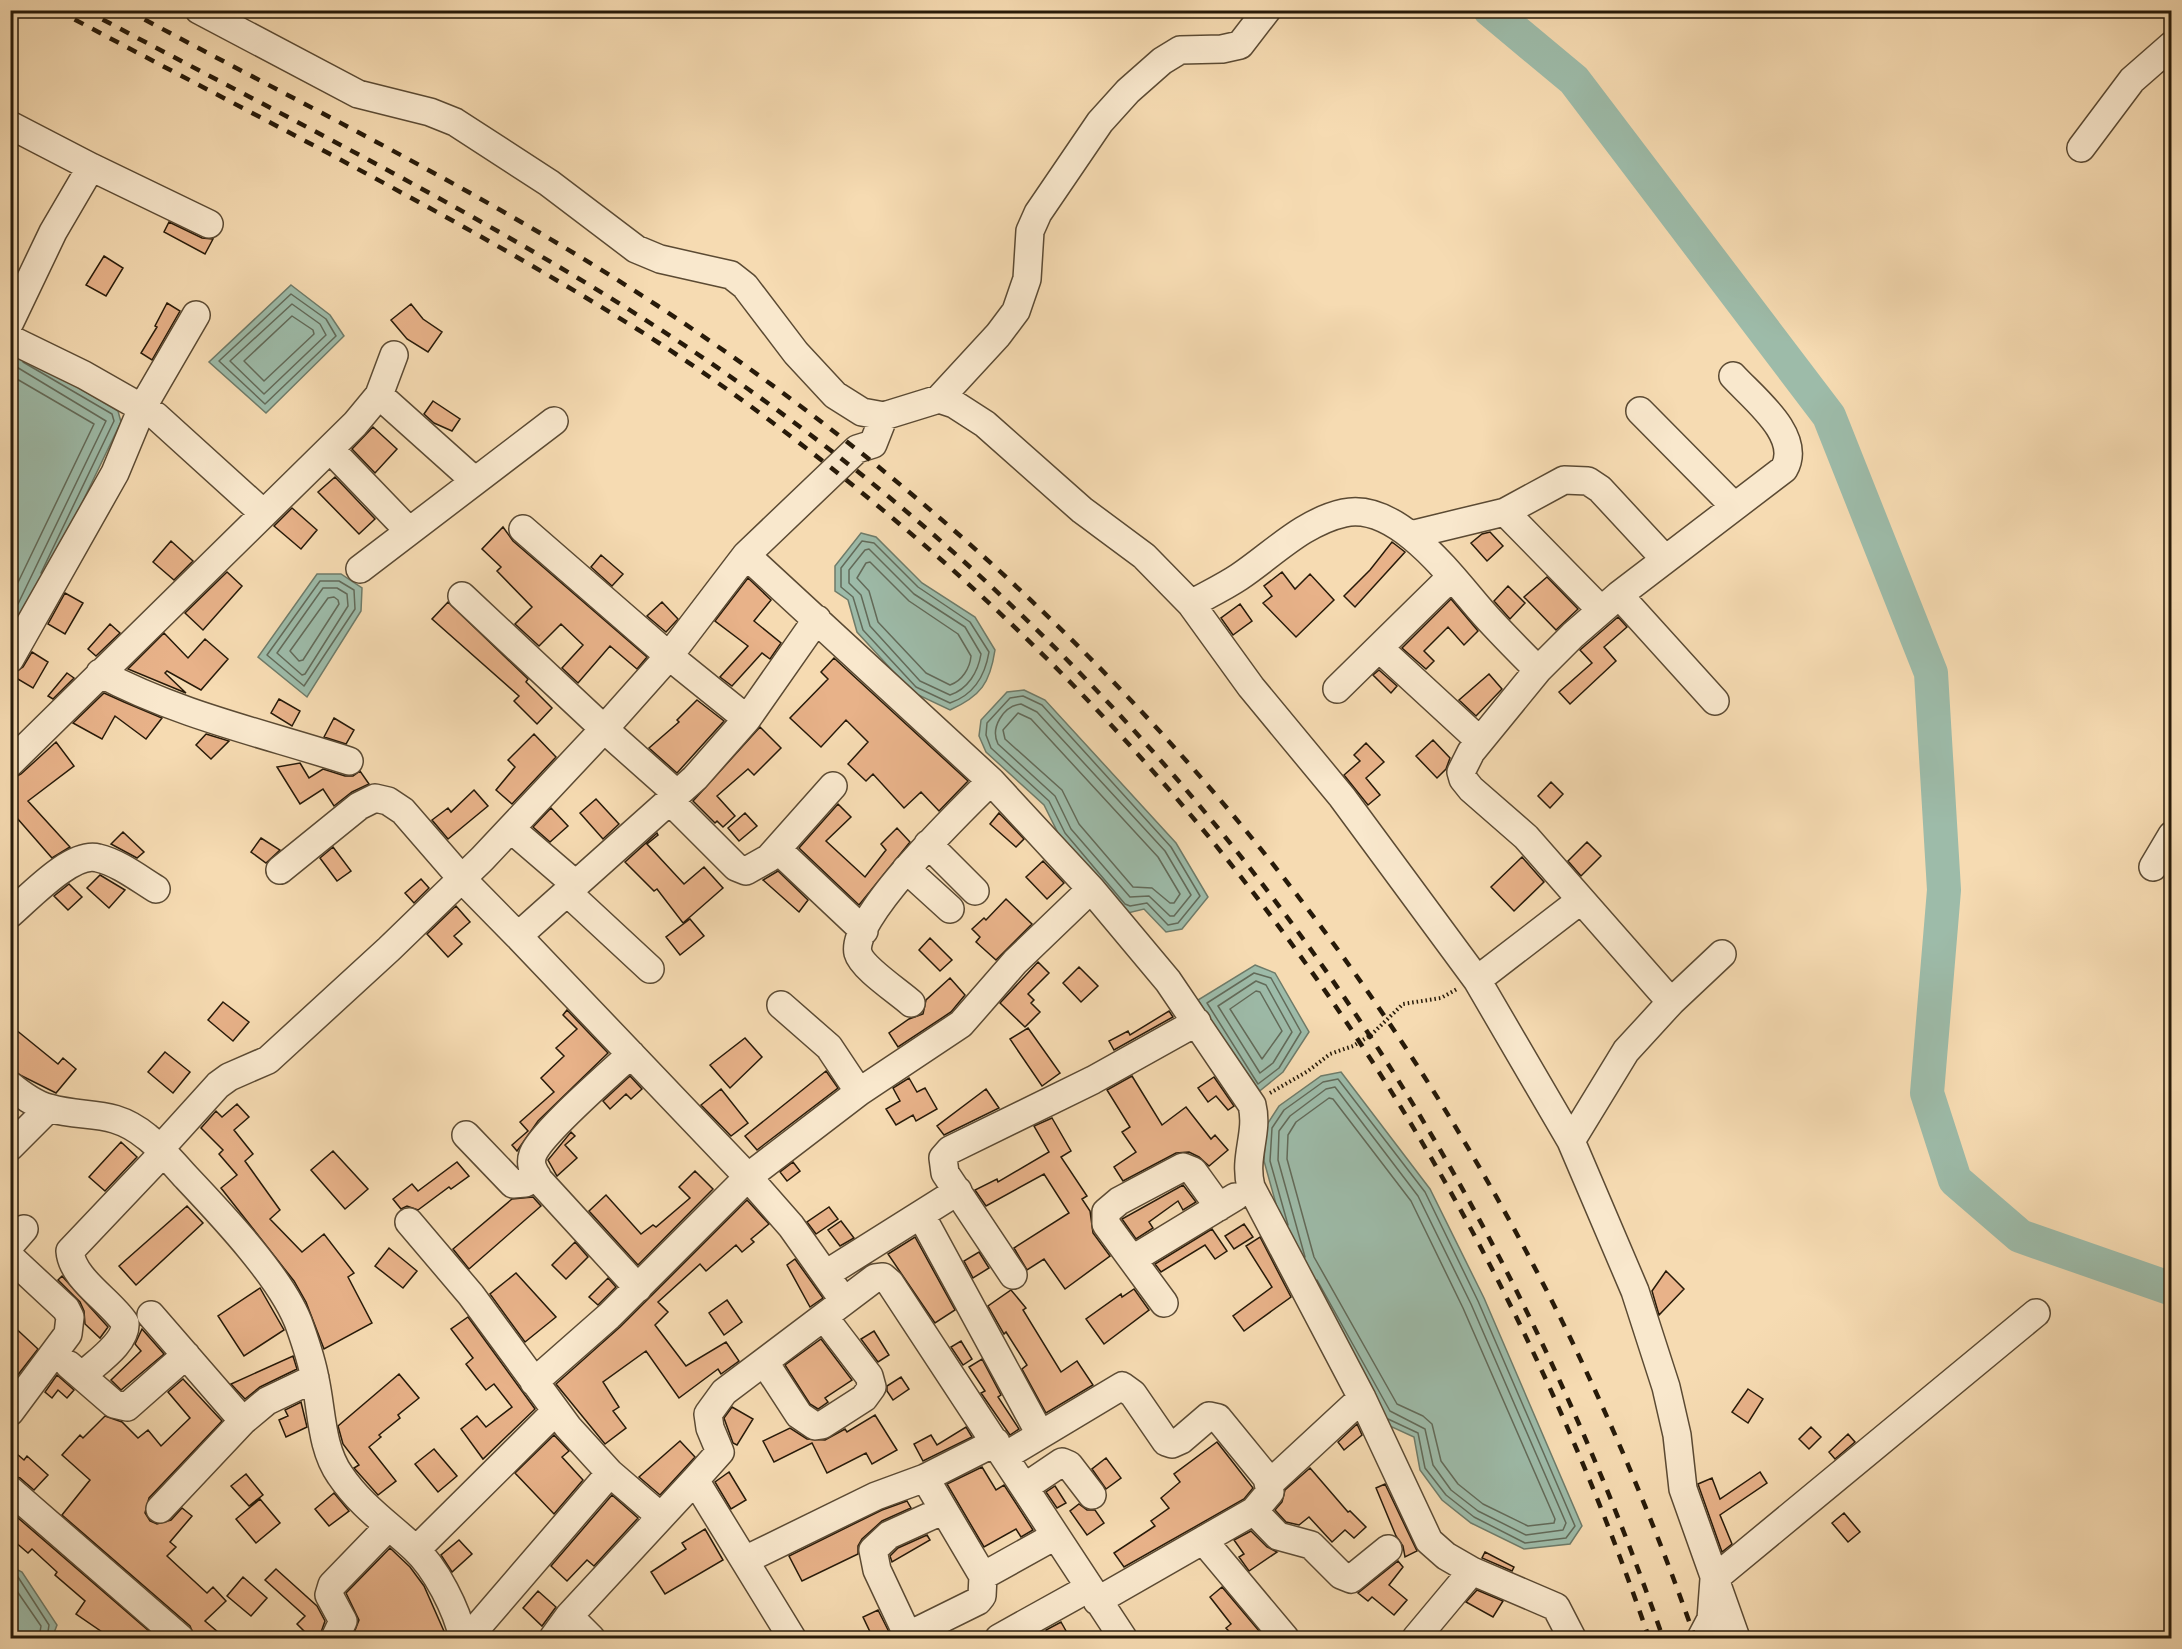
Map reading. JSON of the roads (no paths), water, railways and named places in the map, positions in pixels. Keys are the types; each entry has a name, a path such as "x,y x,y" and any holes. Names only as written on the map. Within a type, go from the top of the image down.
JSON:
{"street":[{"path":"199,10 358,94 430,112 454,122 549,183 636,249 660,259 731,275 745,285 818,379 836,395 862,412 884,416 939,399 998,335 1016,311 1027,279 1030,231 1038,213 1100,122 1128,90 1162,61 1180,50 1222,49 1240,45 1267,10"},
{"path":"2082,148 2132,80 2172,45"},
{"path":"10,125 208,224"},
{"path":"14,306 91,167"},
{"path":"12,654 115,473 142,408 196,315"},
{"path":"10,339 84,375 156,416 263,513"},
{"path":"10,763 330,449 379,395 394,355"},
{"path":"1671,1002 1526,837 1463,779 1461,772 1464,763 1480,741 1538,670 1610,602 1784,469 1789,453 1784,435 1775,421 1733,376"},
{"path":"379,395 475,481"},
{"path":"939,399 954,404 985,424 1082,510 1144,556 1191,604 1251,687 1342,797 1477,980 1571,1141 1635,1291 1666,1387 1677,1435 1683,1489 1736,1638"},
{"path":"1640,411 1734,506"},
{"path":"82,1376 121,1339 126,1330 125,1323 83,1277 71,1260 70,1251 219,1085 229,1077 268,1060 462,879 511,829 669,656 746,555 857,449 873,444 884,416"},
{"path":"360,569 554,421"},
{"path":"330,449 409,531"},
{"path":"1410,535 1505,512 1564,480 1588,481 1600,489 1665,559"},
{"path":"1191,604 1239,577 1290,538 1345,512 1370,515 1392,524 1429,551 1538,670"},
{"path":"1505,512 1610,602 1715,700"},
{"path":"522,529 669,656 747,719"},
{"path":"746,555 991,781 1091,889 1168,981 1252,1105 1254,1126 1247,1158 1251,1187 1362,1398 1429,1541 1446,1556 1472,1571 1556,1607 1572,1638"},
{"path":"1337,689 1451,577"},
{"path":"462,596 673,796 736,867 746,871 754,868 777,849 833,786"},
{"path":"518,936 695,778 747,719 817,619"},
{"path":"1378,648 1480,741"},
{"path":"100,673 140,694 176,708 349,761"},
{"path":"911,1003 864,963 858,954 858,946 864,931 906,869 991,781"},
{"path":"280,870 358,806 375,798 388,801 403,812 462,879 748,1177 791,1226 826,1274 834,1309 869,1376 872,1387 864,1398 822,1425 815,1426 799,1414 765,1363"},
{"path":"511,829 650,969"},
{"path":"2153,867 2172,835"},
{"path":"928,844 975,891"},
{"path":"777,849 864,931"},
{"path":"10,914 63,868 79,860 96,857 111,862 156,889"},
{"path":"906,869 950,909"},
{"path":"534,1382 638,1288 748,1177 859,1092 961,1024 1015,962 1091,889"},
{"path":"1477,980 1581,900"},
{"path":"1571,1141 1626,1051 1671,1002 1722,954"},
{"path":"781,1005 829,1047 859,1092"},
{"path":"1013,1275 942,1166 943,1158 950,1150 1093,1080 1197,1022"},
{"path":"631,1054 538,1146 532,1155 532,1168 638,1288"},
{"path":"10,1085 32,1102 49,1108 103,1115 147,1136 216,1209 282,1290 300,1325 315,1378 323,1427 333,1466 349,1489 388,1527 416,1550 450,1598 463,1638"},
{"path":"10,1148 49,1108"},
{"path":"466,1135 513,1184 525,1183 537,1176"},
{"path":"1164,1303 1106,1224 1104,1217 1106,1212 1119,1201 1183,1167 1193,1171 1219,1207"},
{"path":"1133,1259 1251,1187"},
{"path":"826,1274 958,1191"},
{"path":"921,1215 1040,1434"},
{"path":"410,1222 471,1295 556,1411 610,1473 660,1516"},
{"path":"10,1257 66,1309 70,1317 68,1334 10,1412"},
{"path":"553,1638 569,1616 720,1452 710,1428 708,1414 714,1402 724,1392 875,1278 886,1279 1001,1449 1055,1536 1123,1638"},
{"path":"1701,1638 1711,1619 1714,1579 2036,1313"},
{"path":"151,1315 243,1421"},
{"path":"54,1353 114,1404 127,1407 186,1355"},
{"path":"160,1509 243,1421 267,1401 315,1378"},
{"path":"744,1560 876,1496 1040,1434 1122,1386 1133,1394 1166,1442 1172,1444 1181,1440 1209,1416 1218,1418 1269,1484 1268,1498 1254,1510 1203,1540 999,1638"},
{"path":"1269,1484 1362,1398"},
{"path":"416,1550 556,1411"},
{"path":"1025,1487 1062,1462 1069,1465 1092,1495"},
{"path":"468,1638 610,1473"},
{"path":"925,1478 944,1510 983,1576 982,1596 978,1601 906,1637 877,1570 873,1550 889,1535 944,1510"},
{"path":"695,1480 792,1638"},
{"path":"10,1490 180,1638"},
{"path":"1254,1510 1278,1536 1311,1545 1341,1575 1351,1579 1388,1549"},
{"path":"335,1638 343,1621 329,1595 332,1585 388,1527"},
{"path":"983,1576 1055,1536"},
{"path":"1203,1540 1285,1638"},
{"path":"1416,1638 1472,1571"},
{"path":"569,1616 591,1638"}],"water":[{"path":"291,285 330,315 344,336 266,413 209,362"},
{"path":"16,351 118,411 121,422 29,613 20,622 11,624 10,353"},
{"path":"861,533 876,537 922,583 975,617 995,650 987,680 977,694 961,705 950,710 912,692 857,632 848,600 835,591 835,566"},
{"path":"317,574 341,574 362,588 361,611 307,697 258,657"},
{"path":"1024,690 1045,700 1176,843 1208,897 1182,929 1166,932 1144,909 1128,913 1060,837 1044,805 986,752 979,736 981,720 1007,692"},
{"path":"1255,965 1275,973 1309,1032 1283,1072 1256,1094 1198,1000"},
{"path":"1341,1072 1430,1189 1484,1298 1582,1526 1570,1544 1524,1549 1471,1523 1442,1500 1420,1470 1414,1437 1381,1422 1293,1265 1264,1161 1266,1126 1279,1106 1321,1076"},
{"path":"10,1566 22,1572 57,1625 52,1638 11,1638"}],"waterway":[{"path":"1490,10 1574,80 1829,416 1931,673 1944,890 1927,1093 1955,1180 2020,1236 2172,1289"}],"railway":[{"path":"57,10 495,244 637,329 701,371 854,486 1015,627 1135,751 1245,882 1345,1020 1436,1166 1516,1317 1587,1475 1649,1638"},
{"path":"85,10 423,189 507,236 670,336 748,389 907,512 1052,645 1185,788 1304,941 1412,1103 1507,1273 1591,1452 1663,1638"},
{"path":"127,10 463,189 529,226 658,306 837,434 1002,573 1152,723 1289,885 1412,1057 1520,1240 1615,1434 1695,1638"}]}
